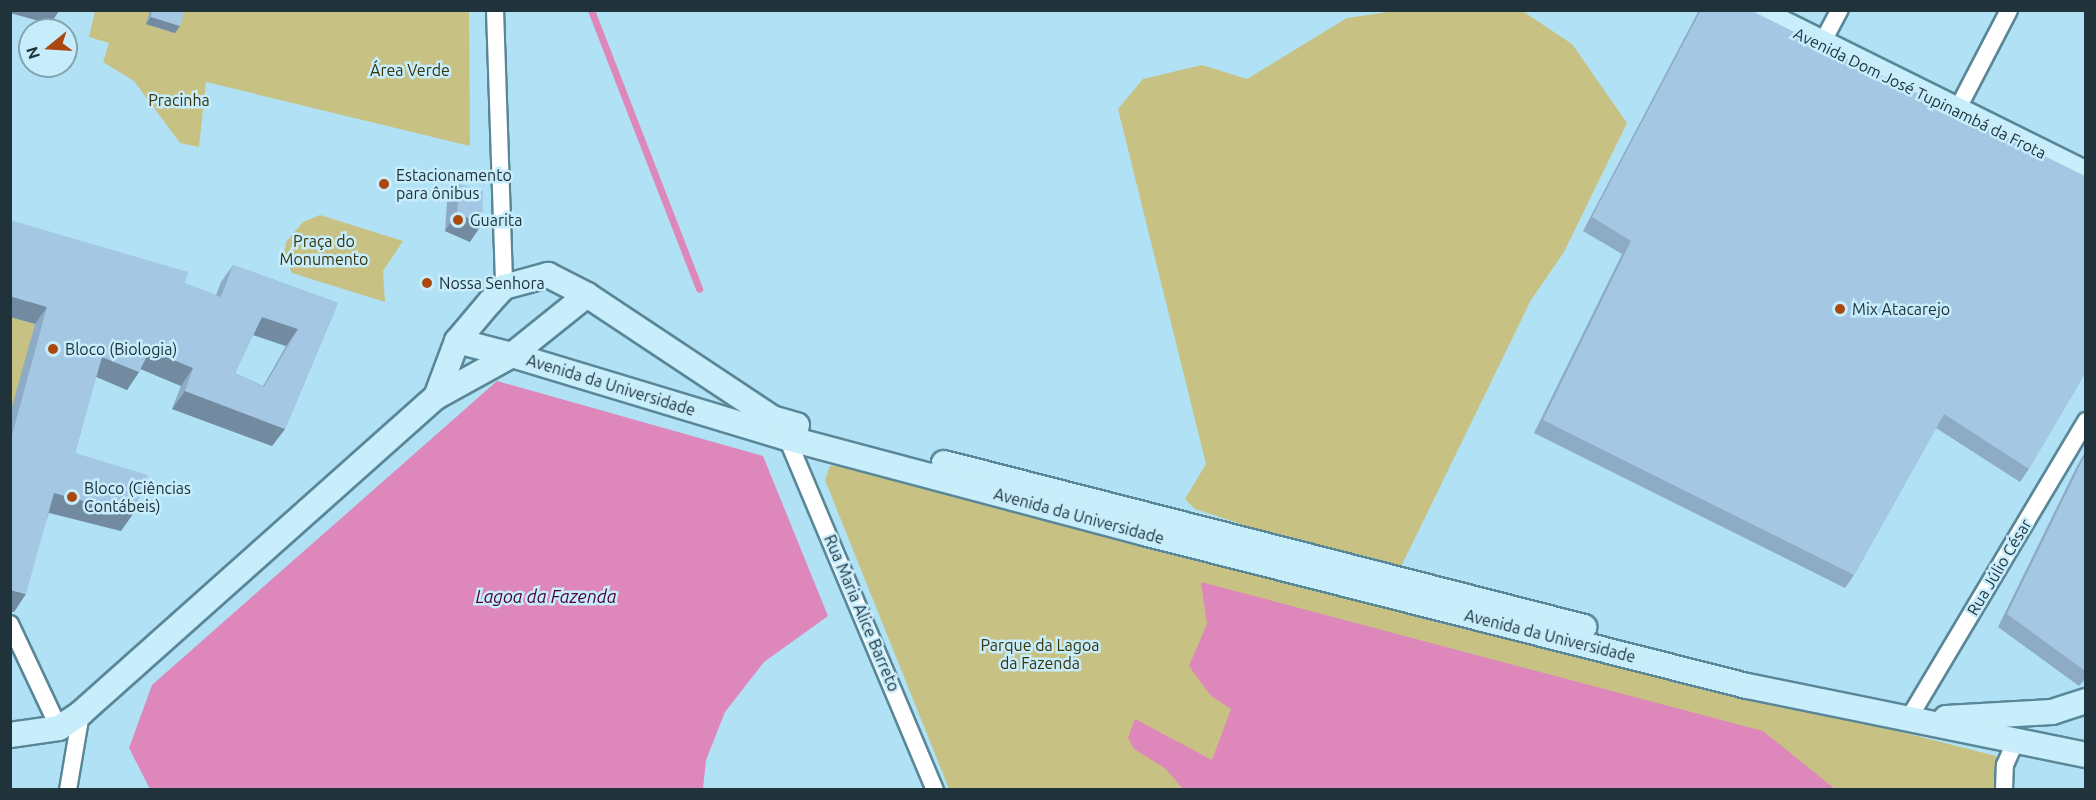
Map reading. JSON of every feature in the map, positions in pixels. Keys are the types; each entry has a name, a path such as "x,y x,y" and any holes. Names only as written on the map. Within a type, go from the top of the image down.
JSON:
{"main road":[{"name":"Avenida Dom José Tupinambá da Frota","path":"1755,10 1821,45 2085,174"},
{"name":"Avenida da Universidade","path":"504,286 548,275 587,295 772,418 1912,713 1952,718 2052,712 2085,701"},
{"path":"436,398 457,341 504,286"},
{"path":"457,341 512,355 587,295"},
{"name":"Avenida da Universidade","path":"59,728 81,713 436,398 512,355 787,438 1747,686 2015,743 2085,755"},
{"path":"2015,743 2052,712"},
{"path":"10,735 59,728"}],"street":[{"path":"495,10 504,286"},
{"path":"1821,45 1840,10"},
{"path":"1956,112 2009,10"},
{"name":"Rua Júlio César","path":"1912,713 2085,421"},
{"name":"Rua Maria Alice Barreto","path":"787,438 935,789"},
{"path":"10,624 59,728"},
{"path":"68,789 81,713"},
{"path":"2004,789 2005,765 2015,743"}],"green space":[{"path":"1402,10 1521,10 1572,44 1627,123 1564,252 1531,300 1397,575 1195,509 1185,499 1206,464 1118,109 1143,79 1202,65 1247,79 1347,18"},
{"name":"Área Verde","path":"95,11 469,11 470,146 206,82 199,147 180,143 134,81 103,62 109,43 89,37"},
{"name":"Praça do Monumento","path":"320,215 403,241 383,271 385,302 292,273 284,256 286,242 303,222"},
{"path":"11,317 35,324 11,414"},
{"name":"Parque da Lagoa da Fazenda","path":"847,465 2004,758 2003,789 949,789 825,480 830,466"}],"water":[{"name":"Lagoa da Fazenda","path":"497,381 763,456 828,616 764,662 725,712 706,760 703,789 150,789 129,748 152,685"},
{"path":"1201,582 1763,731 1835,789 1183,789 1166,769 1134,749 1128,738 1135,719 1212,760 1231,709 1211,696 1189,666 1207,624"}],"building":[{"path":"152,10 185,10 180,26 151,17"},
{"name":"Mix Atacarejo","path":"1701,10 1750,10 2085,176 2085,374 2029,469 1944,414 1854,575 1543,420 1631,241 1592,217"},
{"path":"460,184 483,191 482,224 457,213"},
{"path":"10,220 188,272 185,283 221,297 233,265 338,303 285,429 185,391 193,368 150,350 139,372 102,357 75,453 148,475 133,514 54,493 26,594 10,590 10,434 12,435 47,307 10,296","holes":["262,317 298,329 264,387 235,373"]},
{"path":"2085,455 2085,671 2007,614"}],"waterway":[{"path":"591,10 699,289"}],"place":[{"name":"Estacionamento para ônibus","path":"384,184"},
{"name":"Guarita","path":"458,220"},
{"name":"Nossa Senhora","path":"427,283"},
{"name":"Mix Atacarejo","path":"1840,309"},
{"name":"Bloco (Biologia)","path":"53,349"},
{"name":"Bloco (Ciências Contábeis)","path":"72,497"}],"park label":[{"name":"Pracinha","path":"179,100"}]}
